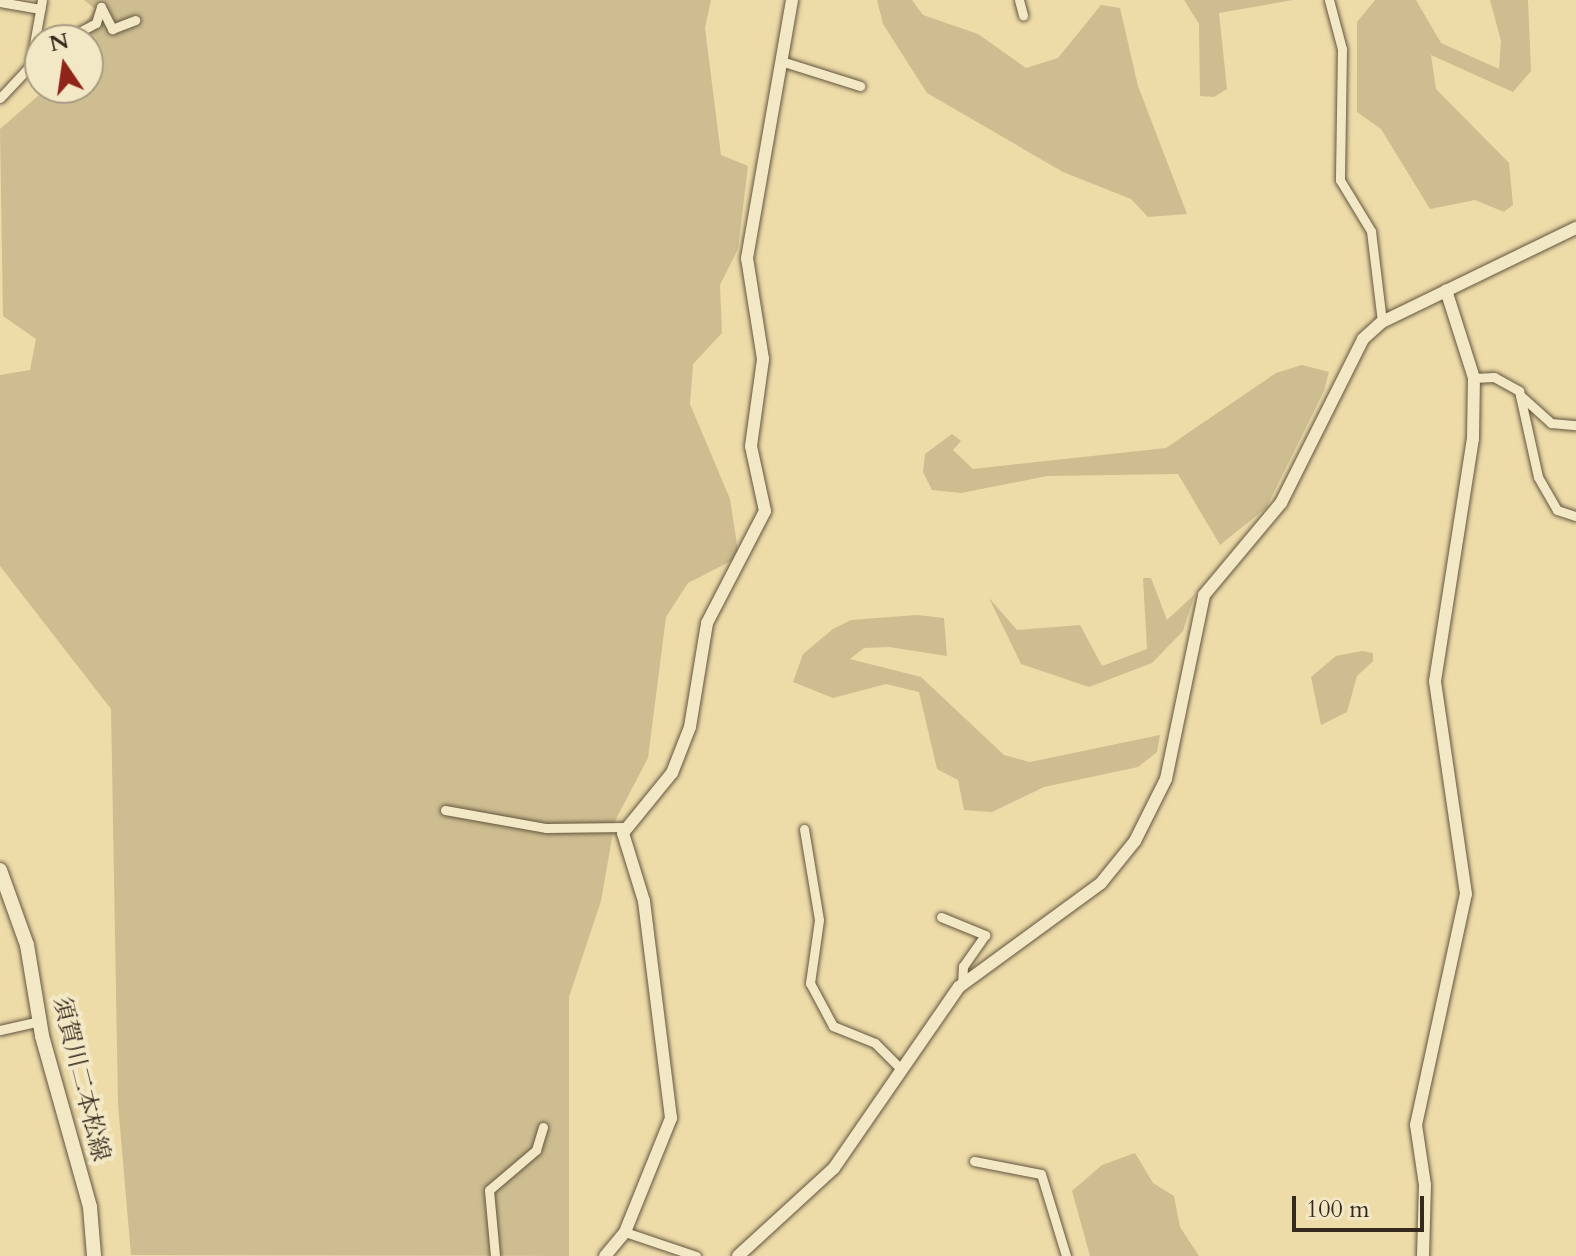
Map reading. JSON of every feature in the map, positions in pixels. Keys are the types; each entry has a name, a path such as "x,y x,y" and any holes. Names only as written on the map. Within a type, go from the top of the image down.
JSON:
{"main road":[{"name":"須賀川二本松線","path":"1,875 27,945 40,1021 88,1196 94,1256"}],"street":[{"path":"445,810 546,828 625,827 672,773 690,727 707,623 765,511 751,446 763,359 747,258 784,62 792,0"},
{"path":"1019,0 1023,15"},
{"path":"1329,0 1342,49 1340,180 1371,231 1382,322"},
{"path":"0,2 41,5"},
{"path":"94,24 101,7 112,29 135,20"},
{"path":"784,62 860,86"},
{"path":"0,98 24,75"},
{"path":"738,1256 834,1168 962,983 1101,883 1146,824 1166,779 1204,595 1281,503 1354,352 1382,322 1576,228"},
{"path":"1423,1256 1425,1185 1416,1125 1466,894 1435,681 1473,439 1474,378 1446,290"},
{"path":"1474,378 1494,377 1551,423 1576,425"},
{"path":"1520,395 1538,477 1557,510 1576,516"},
{"path":"605,1256 625,1232 671,1118 644,901 625,827"},
{"path":"804,829 819,920 810,983 833,1026 875,1043 902,1070"},
{"path":"941,917 985,935 963,966 962,983"},
{"path":"0,1030 40,1021"},
{"path":"495,1256 489,1190 536,1150 543,1127"},
{"path":"974,1161 1041,1174 1066,1256"},
{"path":"625,1232 696,1256"}],"shaded area":[{"path":"84,0 711,0 705,28 721,155 748,166 738,249 720,285 722,333 693,364 690,404 730,499 739,557 688,583 666,617 648,758 615,821 601,901 569,997 569,1256 131,1255 118,1104 111,709 0,566 0,375 30,370 36,339 3,316 0,129 29,104 104,104 104,24 84,24 95,9"},
{"path":"877,0 912,0 923,15 978,34 1026,68 1058,58 1101,5 1120,8 1138,86 1187,214 1148,217 1131,199 1063,172 927,93 883,24"},
{"path":"1184,0 1293,0 1219,13 1227,89 1214,97 1200,96 1199,24"},
{"path":"1375,0 1416,0 1441,43 1499,69 1501,41 1490,0 1528,0 1531,71 1513,92 1431,55 1436,89 1509,163 1513,205 1504,212 1475,200 1430,209 1381,129 1357,112 1357,22"},
{"path":"1302,365 1329,372 1324,391 1266,508 1220,545 1178,474 1047,476 961,493 932,490 923,472 925,454 952,434 961,441 953,450 973,469 1166,448 1276,373"},
{"path":"1143,578 1151,578 1167,620 1195,594 1183,631 1152,663 1089,687 1021,664 989,598 1017,630 1080,625 1102,666 1147,649"},
{"path":"917,615 944,618 947,656 889,647 864,648 850,659 921,677 1004,755 1030,762 1160,735 1157,752 1138,767 1044,787 992,812 964,810 958,780 937,769 919,692 886,684 833,698 793,682 803,654 833,629 851,620"},
{"path":"1362,651 1373,653 1373,661 1357,676 1347,712 1321,725 1311,677 1336,656"},
{"path":"1135,1153 1153,1183 1174,1196 1180,1227 1199,1256 1090,1256 1072,1191 1102,1165"}]}
